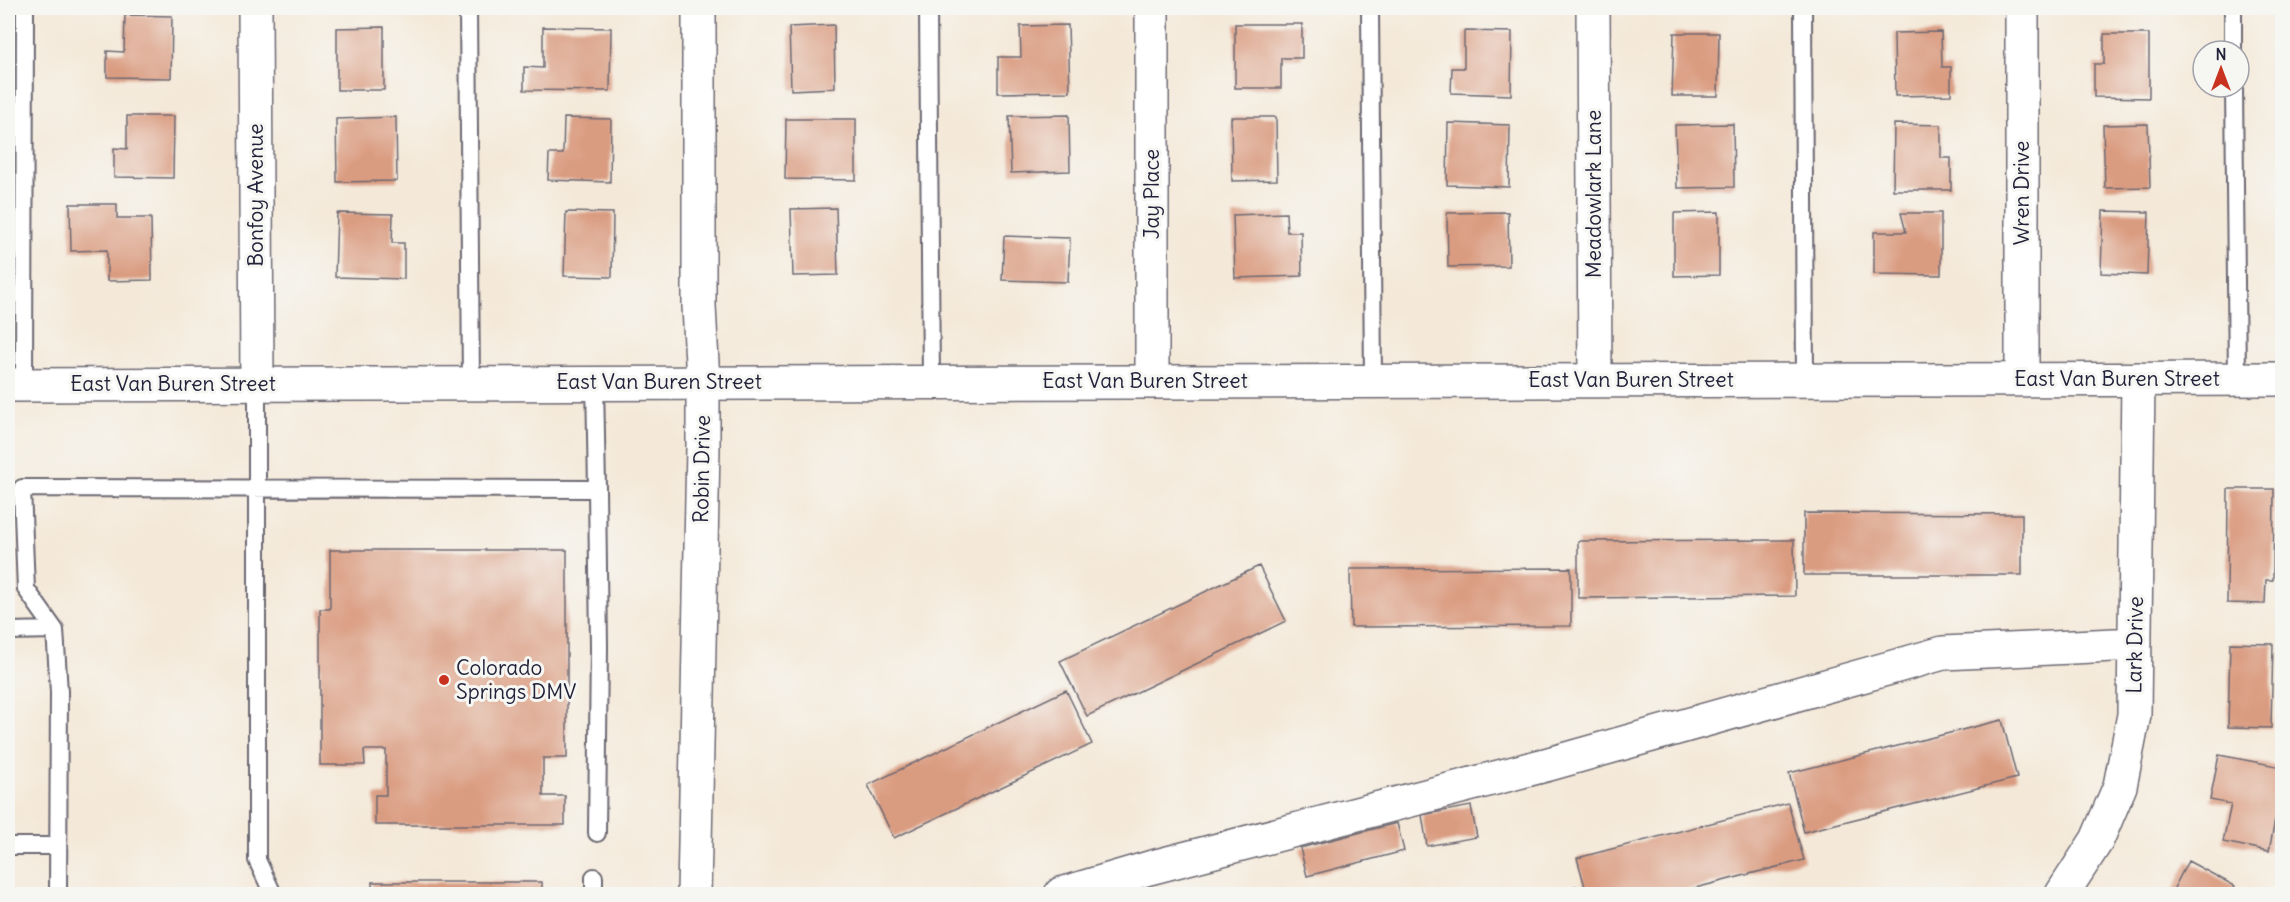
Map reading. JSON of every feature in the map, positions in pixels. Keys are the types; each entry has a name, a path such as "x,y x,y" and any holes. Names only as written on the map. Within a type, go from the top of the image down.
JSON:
{"street":[{"name":"Bonfoy Avenue","path":"255,8 257,383"},
{"name":"Robin Drive","path":"694,894 703,382 699,306 699,8"},
{"name":"Jay Place","path":"1152,8 1152,381"},
{"name":"Meadowlark Lane","path":"1593,8 1595,380"},
{"name":"Wren Drive","path":"2022,8 2022,378"},
{"name":"East Van Buren Street","path":"16,384 2283,379"},
{"name":"Lark Drive","path":"2061,894 2097,840 2120,786 2134,715 2138,380"},
{"path":"1074,892 1149,868 1549,764 1943,653 2134,644"}],"lane":[{"path":"16,384 25,8"},
{"path":"468,8 471,383"},
{"path":"928,8 931,381"},
{"path":"1370,8 1373,380"},
{"path":"1803,8 1805,381"},
{"path":"2233,8 2233,39"},
{"path":"2234,99 2237,379"},
{"path":"595,382 599,647 597,833"},
{"path":"257,383 257,860 273,894"},
{"path":"58,894 59,692 55,630 26,589 22,488 597,489"},
{"path":"8,631 55,630"},
{"path":"8,846 58,846"}],"building":[{"path":"125,15 172,16 171,78 107,77 107,51 124,52"},
{"path":"1235,24 1302,24 1302,58 1281,58 1281,88 1235,88"},
{"path":"834,25 835,88 791,90 789,27"},
{"path":"1068,25 1070,92 998,93 998,57 1021,57 1020,26"},
{"path":"384,27 384,90 337,90 337,28"},
{"path":"543,27 611,28 610,91 524,90 524,67 543,68"},
{"path":"1464,31 1512,32 1511,95 1451,93 1452,68 1464,68"},
{"path":"1941,32 1942,67 1951,67 1951,95 1895,96 1894,33"},
{"path":"1674,33 1719,33 1718,96 1672,96"},
{"path":"2104,34 2149,34 2149,98 2094,97 2094,64 2104,64"},
{"path":"1069,115 1070,171 1011,173 1009,116"},
{"path":"127,116 174,116 173,178 114,177 114,148 127,149"},
{"path":"396,117 397,181 337,182 336,119"},
{"path":"1231,117 1276,117 1277,180 1232,181"},
{"path":"564,118 611,119 610,182 548,180 549,154 563,154"},
{"path":"786,119 856,119 856,180 785,179"},
{"path":"1448,123 1510,125 1509,187 1447,185"},
{"path":"1733,124 1734,187 1677,188 1675,125"},
{"path":"1894,124 1941,125 1941,158 1951,158 1951,190 1893,190"},
{"path":"2148,124 2150,187 2105,188 2103,125"},
{"path":"70,204 117,204 117,218 151,218 152,280 107,281 107,250 71,251"},
{"path":"836,208 838,275 793,276 791,209"},
{"path":"2103,211 2149,212 2147,275 2101,273"},
{"path":"566,212 613,213 612,277 564,276"},
{"path":"1508,212 1509,266 1448,267 1447,213"},
{"path":"1719,212 1719,275 1674,276 1674,213"},
{"path":"337,213 393,214 392,243 404,243 404,279 335,277"},
{"path":"1286,213 1287,232 1301,232 1302,276 1235,278 1233,215"},
{"path":"1901,213 1941,213 1941,275 1874,274 1874,232 1906,232"},
{"path":"1004,236 1070,238 1068,282 1002,280"},
{"path":"2228,489 2274,489 2273,580 2266,580 2265,604 2227,603"},
{"path":"1804,513 2022,514 2022,575 1804,575"},
{"path":"1794,540 1795,596 1578,598 1578,541"},
{"name":"Colorado Springs DMV","path":"330,550 567,550 567,758 543,758 543,796 565,796 565,825 375,825 375,795 386,795 386,750 364,750 365,765 320,765 320,609 330,609"},
{"path":"1259,566 1286,621 1087,716 1060,661"},
{"path":"1571,568 1571,626 1351,627 1350,569"},
{"path":"2230,643 2273,644 2271,728 2228,727"},
{"path":"1066,690 1092,744 894,838 868,785"},
{"path":"2002,720 2017,778 1804,832 1789,773"},
{"path":"2219,755 2282,767 2282,785 2269,851 2223,842 2231,804 2210,800"},
{"path":"1788,803 1804,860 1672,894 1587,894 1577,858"},
{"path":"1471,806 1477,837 1427,846 1422,815"},
{"path":"1397,823 1404,851 1307,876 1300,848"},
{"path":"2188,861 2235,886 2230,894 2171,894"},
{"path":"372,882 542,882 542,894 372,894"},
{"path":"1576,886 1578,894 1547,894"}],"place":[{"name":"Colorado Springs DMV","path":"444,680"}]}
